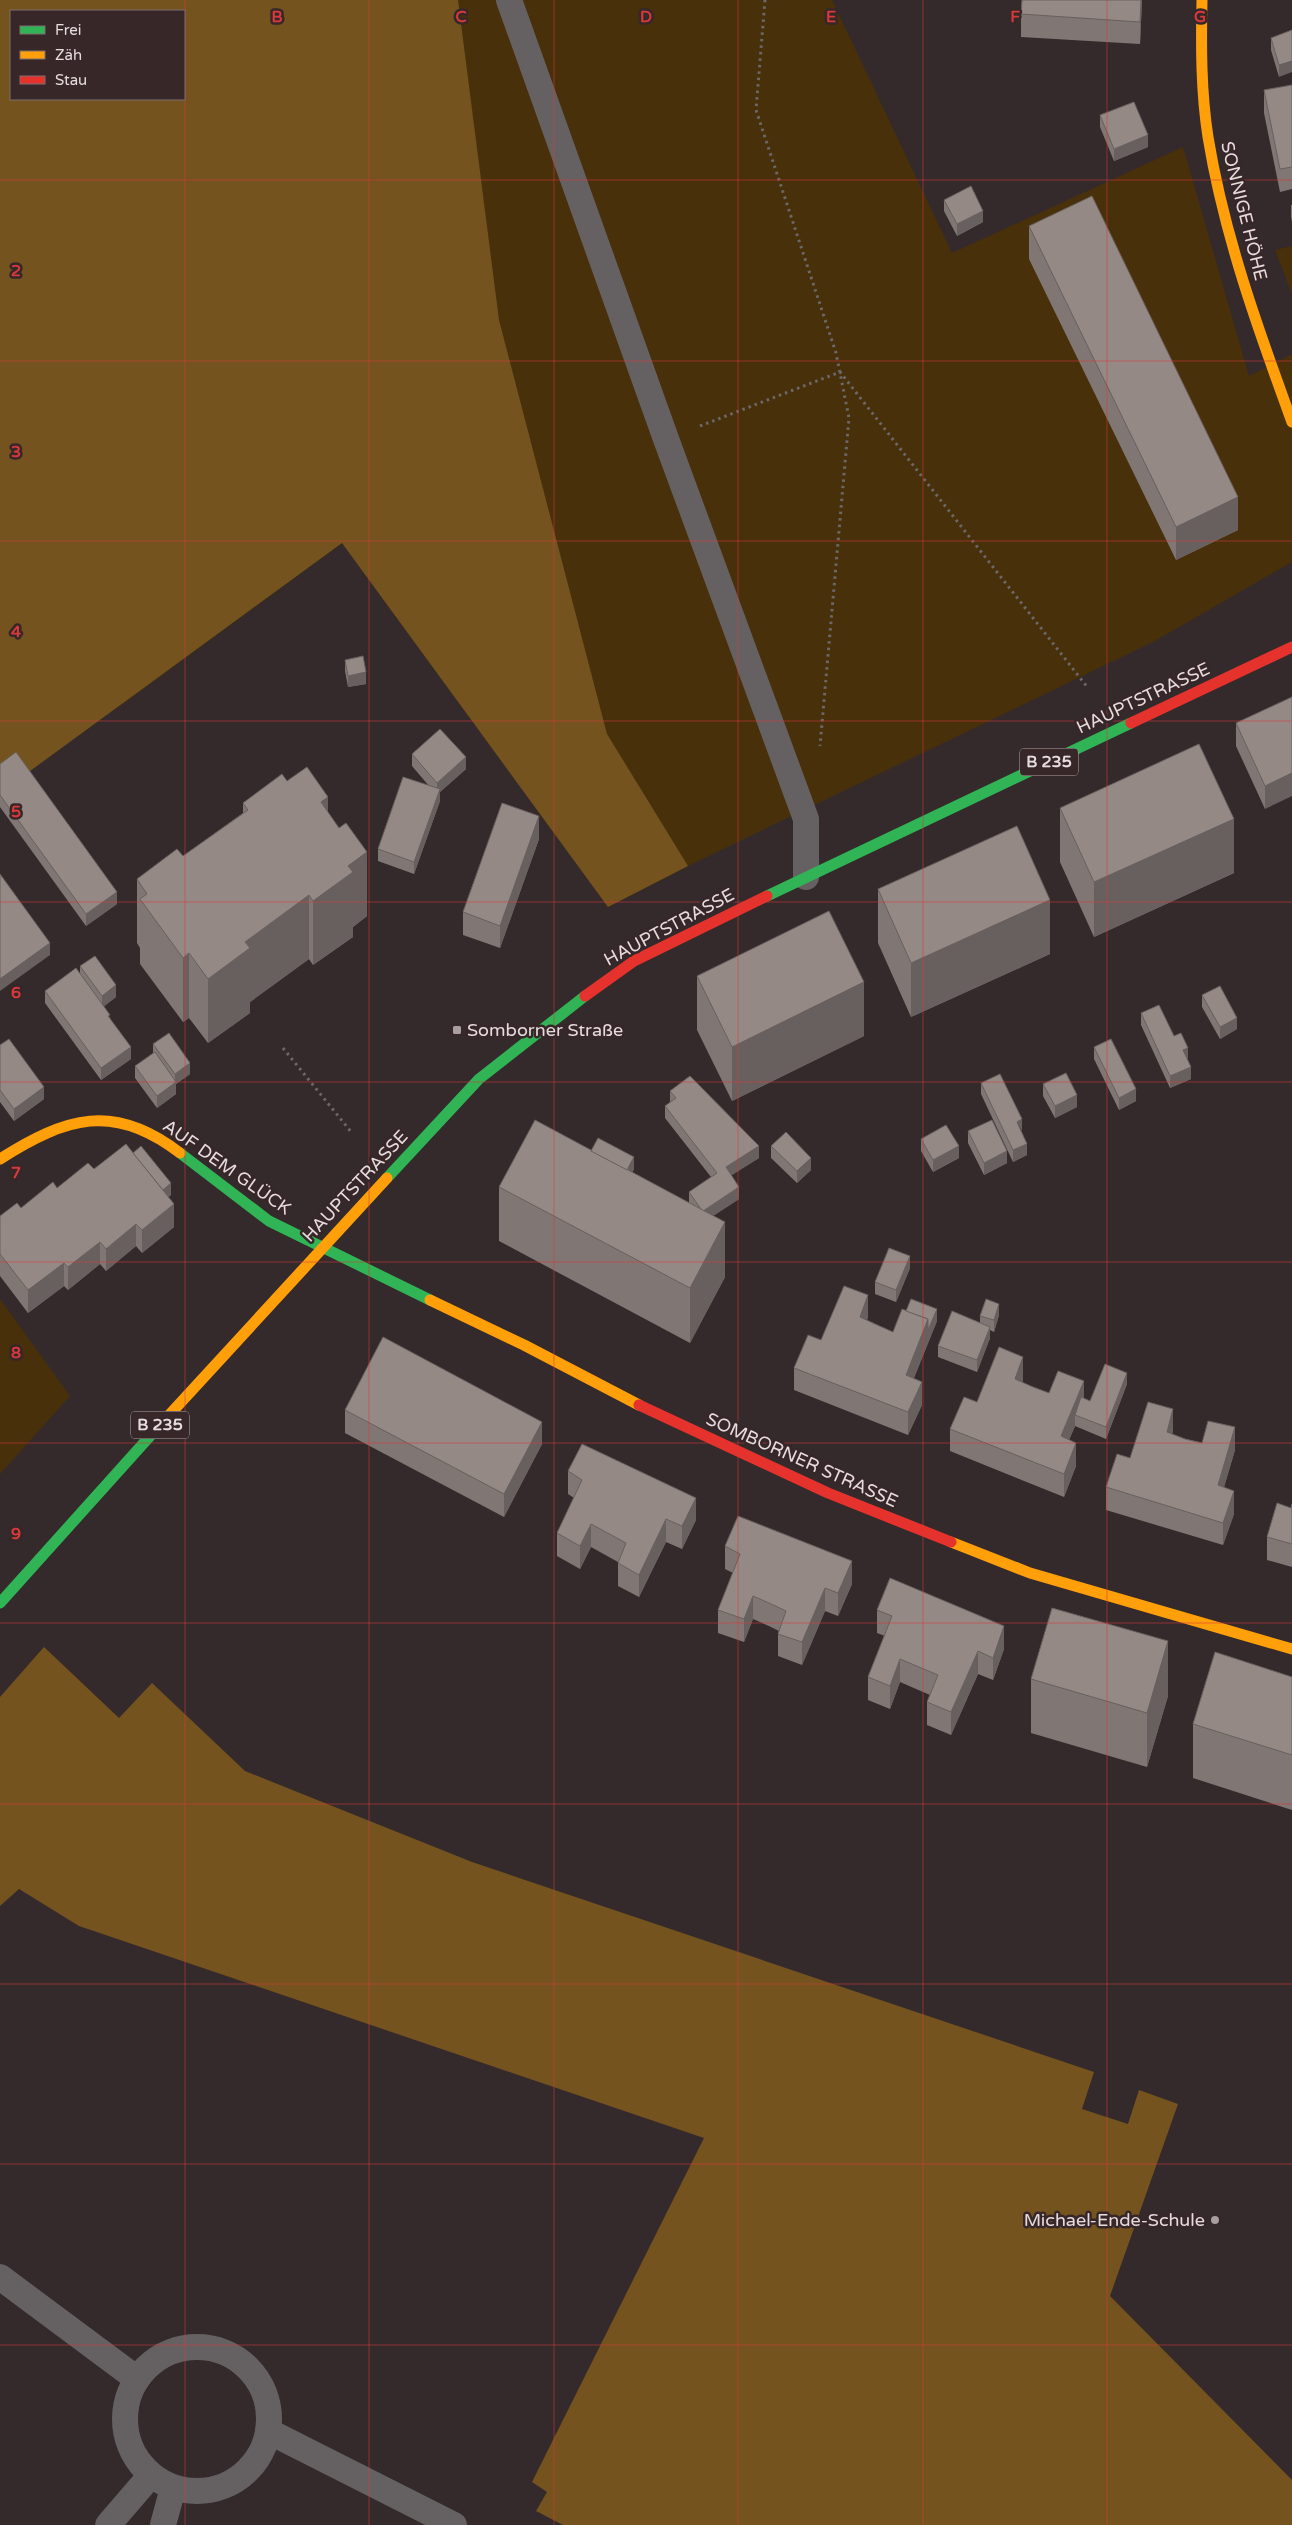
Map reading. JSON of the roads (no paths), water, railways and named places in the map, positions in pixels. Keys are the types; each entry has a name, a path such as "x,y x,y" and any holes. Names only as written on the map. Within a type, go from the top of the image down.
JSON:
{"street":[{"name":"SONNIGE HÖHE","path":"1202,0 1201,59 1208,136 1239,269 1292,422"},
{"name":"HAUPTSTRASSE","path":"0,1603 321,1248 479,1079 595,988 634,961 670,942 1292,647"},
{"name":"AUF DEM GLÜCK","path":"0,1158 25,1143 62,1127 99,1119 130,1124 168,1143 269,1220 321,1248"},
{"name":"SOMBORNER STRASSE","path":"321,1248 524,1345 674,1423 828,1493 1030,1574 1292,1649"}],"lane":[{"path":"509,0 666,439 806,819 806,877"},
{"path":"0,2277 137,2379"},
{"path":"205,2346 227,2353 246,2366 260,2384 268,2406 268,2431 260,2454 244,2474 222,2487 198,2491 162,2482 134,2456 126,2435 124,2412 130,2390 142,2370 160,2356 182,2348 205,2346"},
{"path":"268,2431 454,2525"},
{"path":"108,2525 162,2482"},
{"path":"162,2482 163,2525"}],"place":[{"name":"Somborner Straße","path":"457,1030"},
{"name":"Michael-Ende-Schule","path":"1215,2220"}]}
